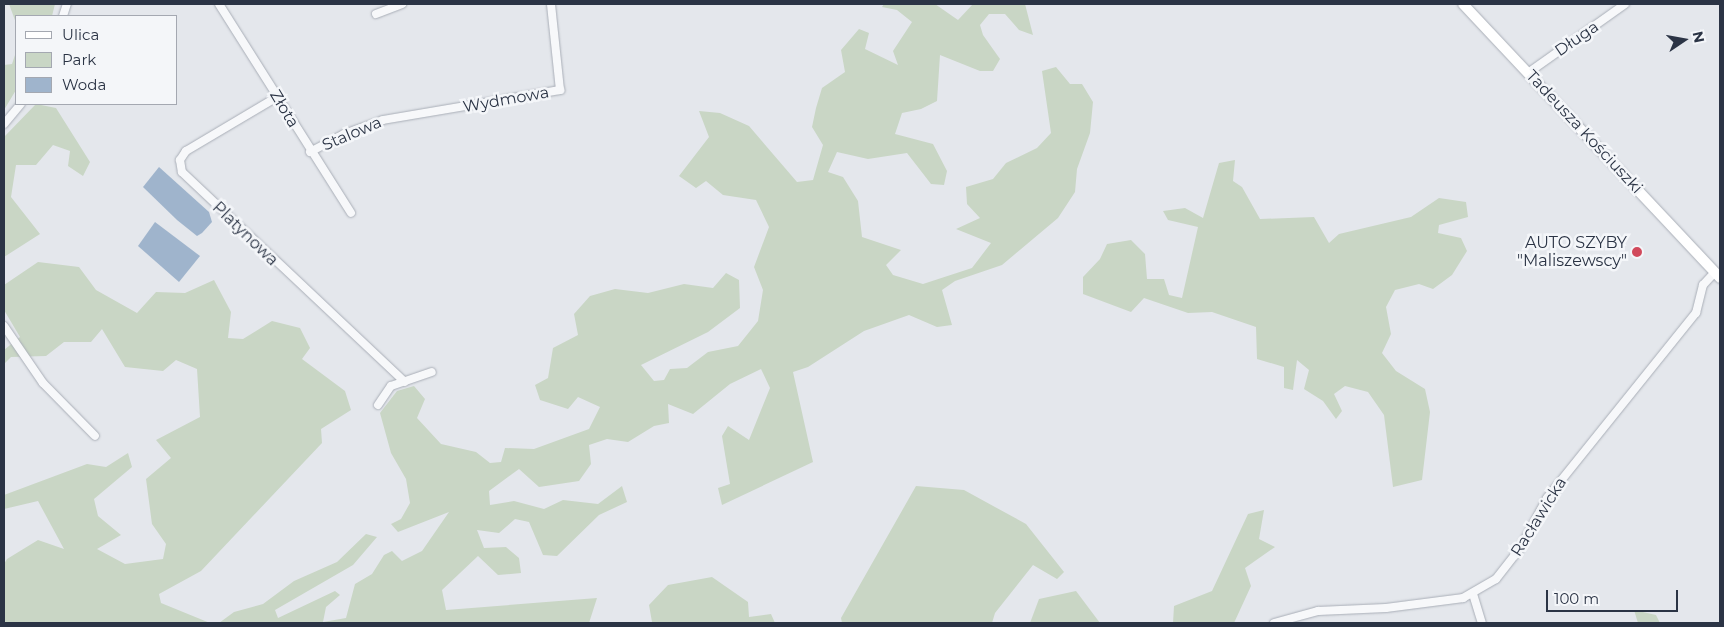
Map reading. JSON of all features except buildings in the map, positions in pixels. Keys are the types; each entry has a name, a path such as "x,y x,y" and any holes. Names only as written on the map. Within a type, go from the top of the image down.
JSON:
{"main road":[{"name":"Tadeusza Kościuszki","path":"1463,4 1718,275"}],"street":[{"name":"Złota","path":"219,4 310,152 351,214"},
{"path":"376,14 402,4"},
{"name":"Wydmowa","path":"425,114 560,90 551,4"},
{"name":"Długa","path":"1528,73 1625,4"},
{"name":"Platynowa","path":"277,97 186,151 180,160 182,172 404,382"},
{"path":"4,124 20,105"},
{"name":"Stalowa","path":"310,152 344,134 383,120 425,114"},
{"name":"Racławicka","path":"1274,623 1318,611 1434,603 1473,594 1496,580 1506,568 1547,498 1696,313 1703,285 1718,275"},
{"path":"4,326 43,382 95,436"},
{"path":"378,405 391,386 432,372"},
{"path":"1473,594 1482,623"}],"green space":[{"path":"9,4 55,4 52,15 15,15 15,20"},
{"path":"884,4 935,4 958,20 973,4 1025,4 1033,35 1019,30 1005,14 989,14 980,25 983,35 1000,59 993,71 980,71 940,55 937,101 921,109 902,113 895,134 933,144 947,171 944,185 931,184 907,153 868,159 837,152 828,172 843,177 858,201 862,237 901,250 886,265 893,275 923,284 972,268 991,243 956,229 980,218 967,204 966,187 993,179 1006,163 1037,148 1051,133 1042,71 1056,67 1070,84 1082,84 1093,102 1090,133 1077,169 1075,192 1058,218 1002,265 955,281 942,290 952,325 937,327 909,315 864,331 808,367 793,372 813,462 722,505 718,488 730,484 722,436 728,426 749,440 770,388 761,369 730,384 693,414 668,404 669,423 654,426 628,442 607,439 589,445 591,464 579,481 539,487 519,469 489,491 490,505 514,501 544,509 563,500 598,504 622,486 627,502 599,515 557,556 543,555 529,522 515,519 499,533 477,530 484,548 506,547 519,558 521,573 498,575 478,556 442,590 446,610 597,598 589,623 219,623 234,612 263,604 294,581 337,562 366,534 377,537 353,565 275,610 278,618 335,591 340,595 326,607 323,622 346,618 355,584 372,574 384,555 392,551 402,561 422,551 449,512 398,532 391,524 401,519 410,503 406,479 391,453 380,413 397,391 414,386 425,399 417,418 441,444 476,452 490,463 501,462 505,448 534,449 589,429 600,407 578,397 568,409 540,400 535,385 548,378 553,348 578,335 574,314 590,296 615,289 648,293 684,284 713,288 726,273 739,280 740,308 708,332 641,365 654,381 664,380 670,369 687,368 708,352 738,346 758,321 763,290 754,267 769,227 756,200 723,195 706,181 696,188 679,176 709,137 699,111 720,113 749,126 797,182 813,180 823,145 812,127 816,108 822,88 845,72 841,50 859,29 869,33 865,49 898,65 893,51 912,22 897,10 882,7"},
{"path":"15,55 15,92 4,110 4,65 12,64"},
{"path":"35,105 56,108 90,162 83,176 68,166 70,151 53,145 36,165 16,165 11,197 40,234 4,257 4,137"},
{"path":"1235,160 1233,181 1242,187 1260,219 1314,217 1329,243 1339,234 1411,217 1439,198 1466,202 1468,217 1439,225 1438,233 1461,238 1467,251 1452,275 1433,289 1419,284 1395,290 1386,307 1391,334 1382,353 1396,371 1425,389 1430,412 1422,480 1393,487 1384,415 1368,392 1345,386 1334,394 1342,411 1336,419 1323,401 1304,389 1309,370 1297,360 1293,390 1284,388 1284,367 1257,359 1256,327 1212,312 1188,313 1144,298 1131,312 1083,294 1083,277 1100,259 1107,244 1131,240 1145,254 1147,279 1164,279 1169,295 1182,298 1198,227 1168,220 1163,211 1185,208 1203,218 1219,163"},
{"path":"38,262 79,267 96,290 137,313 156,292 185,293 214,280 231,312 228,338 243,339 272,321 300,328 310,348 302,359 345,391 351,410 321,429 322,443 201,571 159,594 161,603 210,623 4,623 4,564 7,559 38,540 64,549 38,501 4,509 4,495 87,464 106,467 128,453 132,467 94,499 98,516 121,535 97,549 125,564 163,559 166,544 152,524 146,479 171,458 156,440 200,417 197,369 176,360 163,371 125,367 102,329 91,342 64,342 46,356 11,357 4,364 4,350 20,337 4,310 4,285"},
{"path":"916,486 964,490 1026,524 1064,572 1057,579 1033,565 995,613 992,623 842,623 841,618"},
{"path":"1264,510 1259,539 1275,547 1245,568 1251,586 1234,623 1173,623 1174,606 1212,591 1248,514"},
{"path":"712,577 748,602 749,617 771,614 775,623 652,622 649,605 668,585"},
{"path":"1076,591 1100,623 1030,623 1039,599"},
{"path":"1634,610 1656,615 1660,623 1638,623"}],"water":[{"path":"159,167 209,212 212,222 197,236 177,220 143,187"},
{"path":"155,222 200,256 179,282 138,246"}],"place":[{"name":"AUTO SZYBY \"Maliszewscy\"","path":"1637,252"}]}
